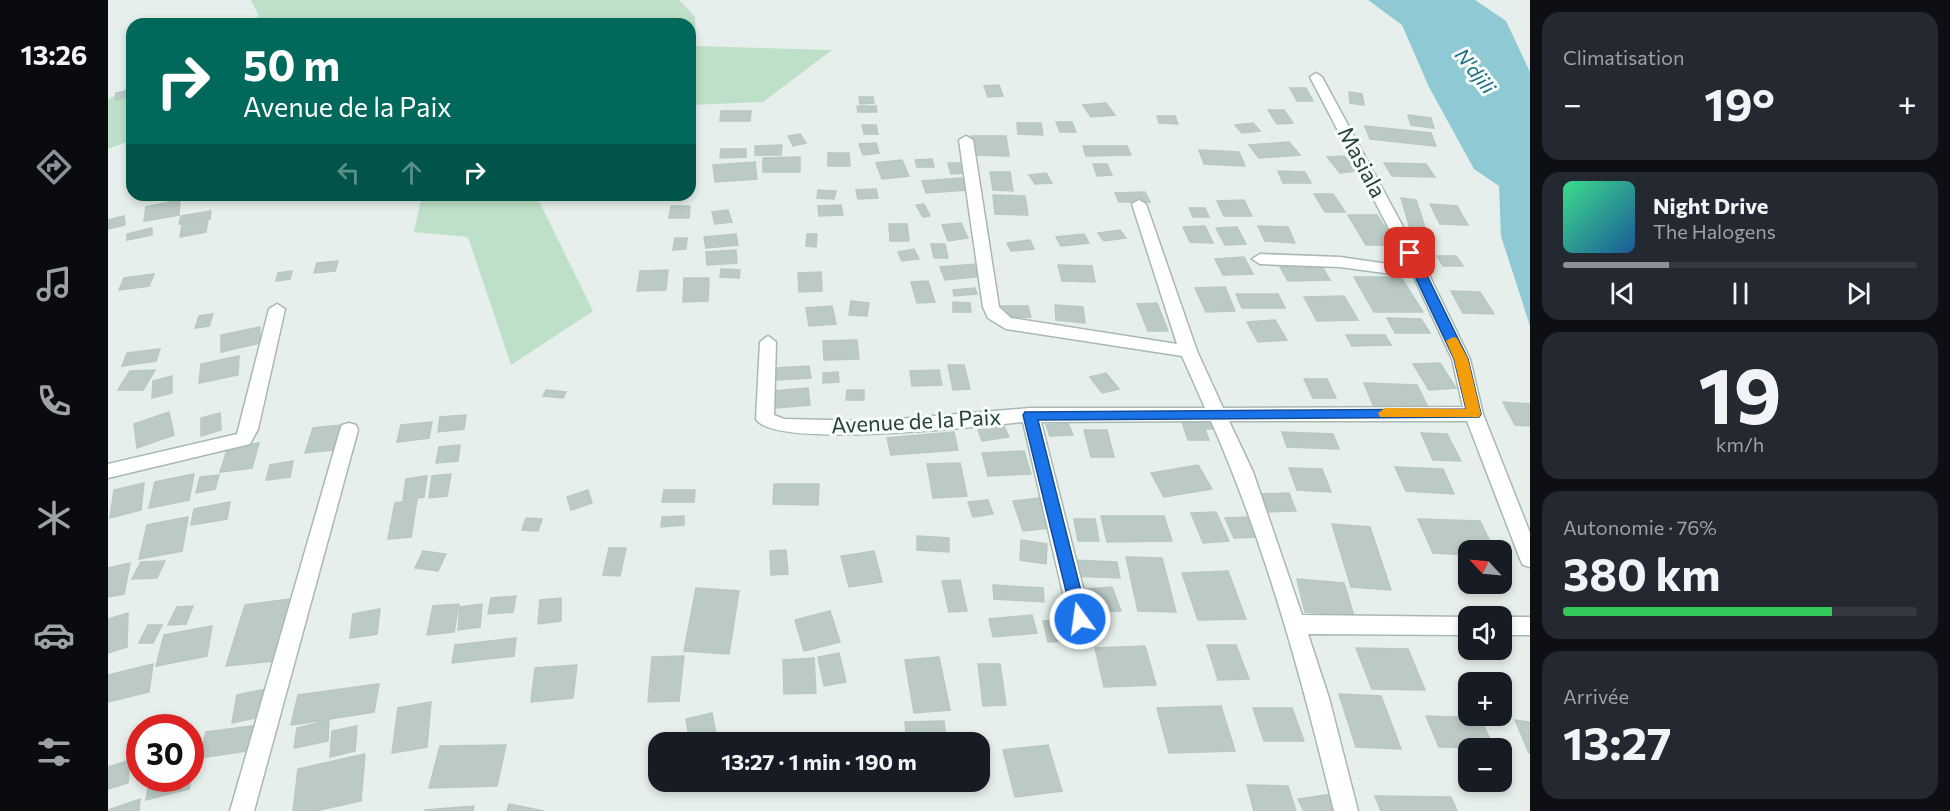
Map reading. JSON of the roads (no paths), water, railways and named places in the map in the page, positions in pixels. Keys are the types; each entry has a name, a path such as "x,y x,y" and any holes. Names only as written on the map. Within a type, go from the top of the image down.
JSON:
{"street":[{"name":"Masiala","path":"1316,77 1420,273 1461,359 1474,414 1530,559"},
{"path":"966,140 991,307 999,319 1188,351"},
{"path":"1139,204 1188,351 1243,472 1318,698 1346,811"},
{"path":"1260,259 1340,262 1420,273"},
{"path":"108,471 243,439 249,429 277,309"},
{"name":"Avenue de la Paix","path":"768,342 765,419 782,426 874,428 1030,415 1217,412 1474,414"},
{"path":"1030,415 1080,619"},
{"path":"242,811 349,430"},
{"path":"1294,624 1458,626"},
{"path":"1512,626 1530,626"}],"water":[{"name":"N'djili","path":"1368,0 1475,0 1506,21 1530,72 1530,326 1501,236 1499,186 1474,169 1429,87 1402,25"}]}
